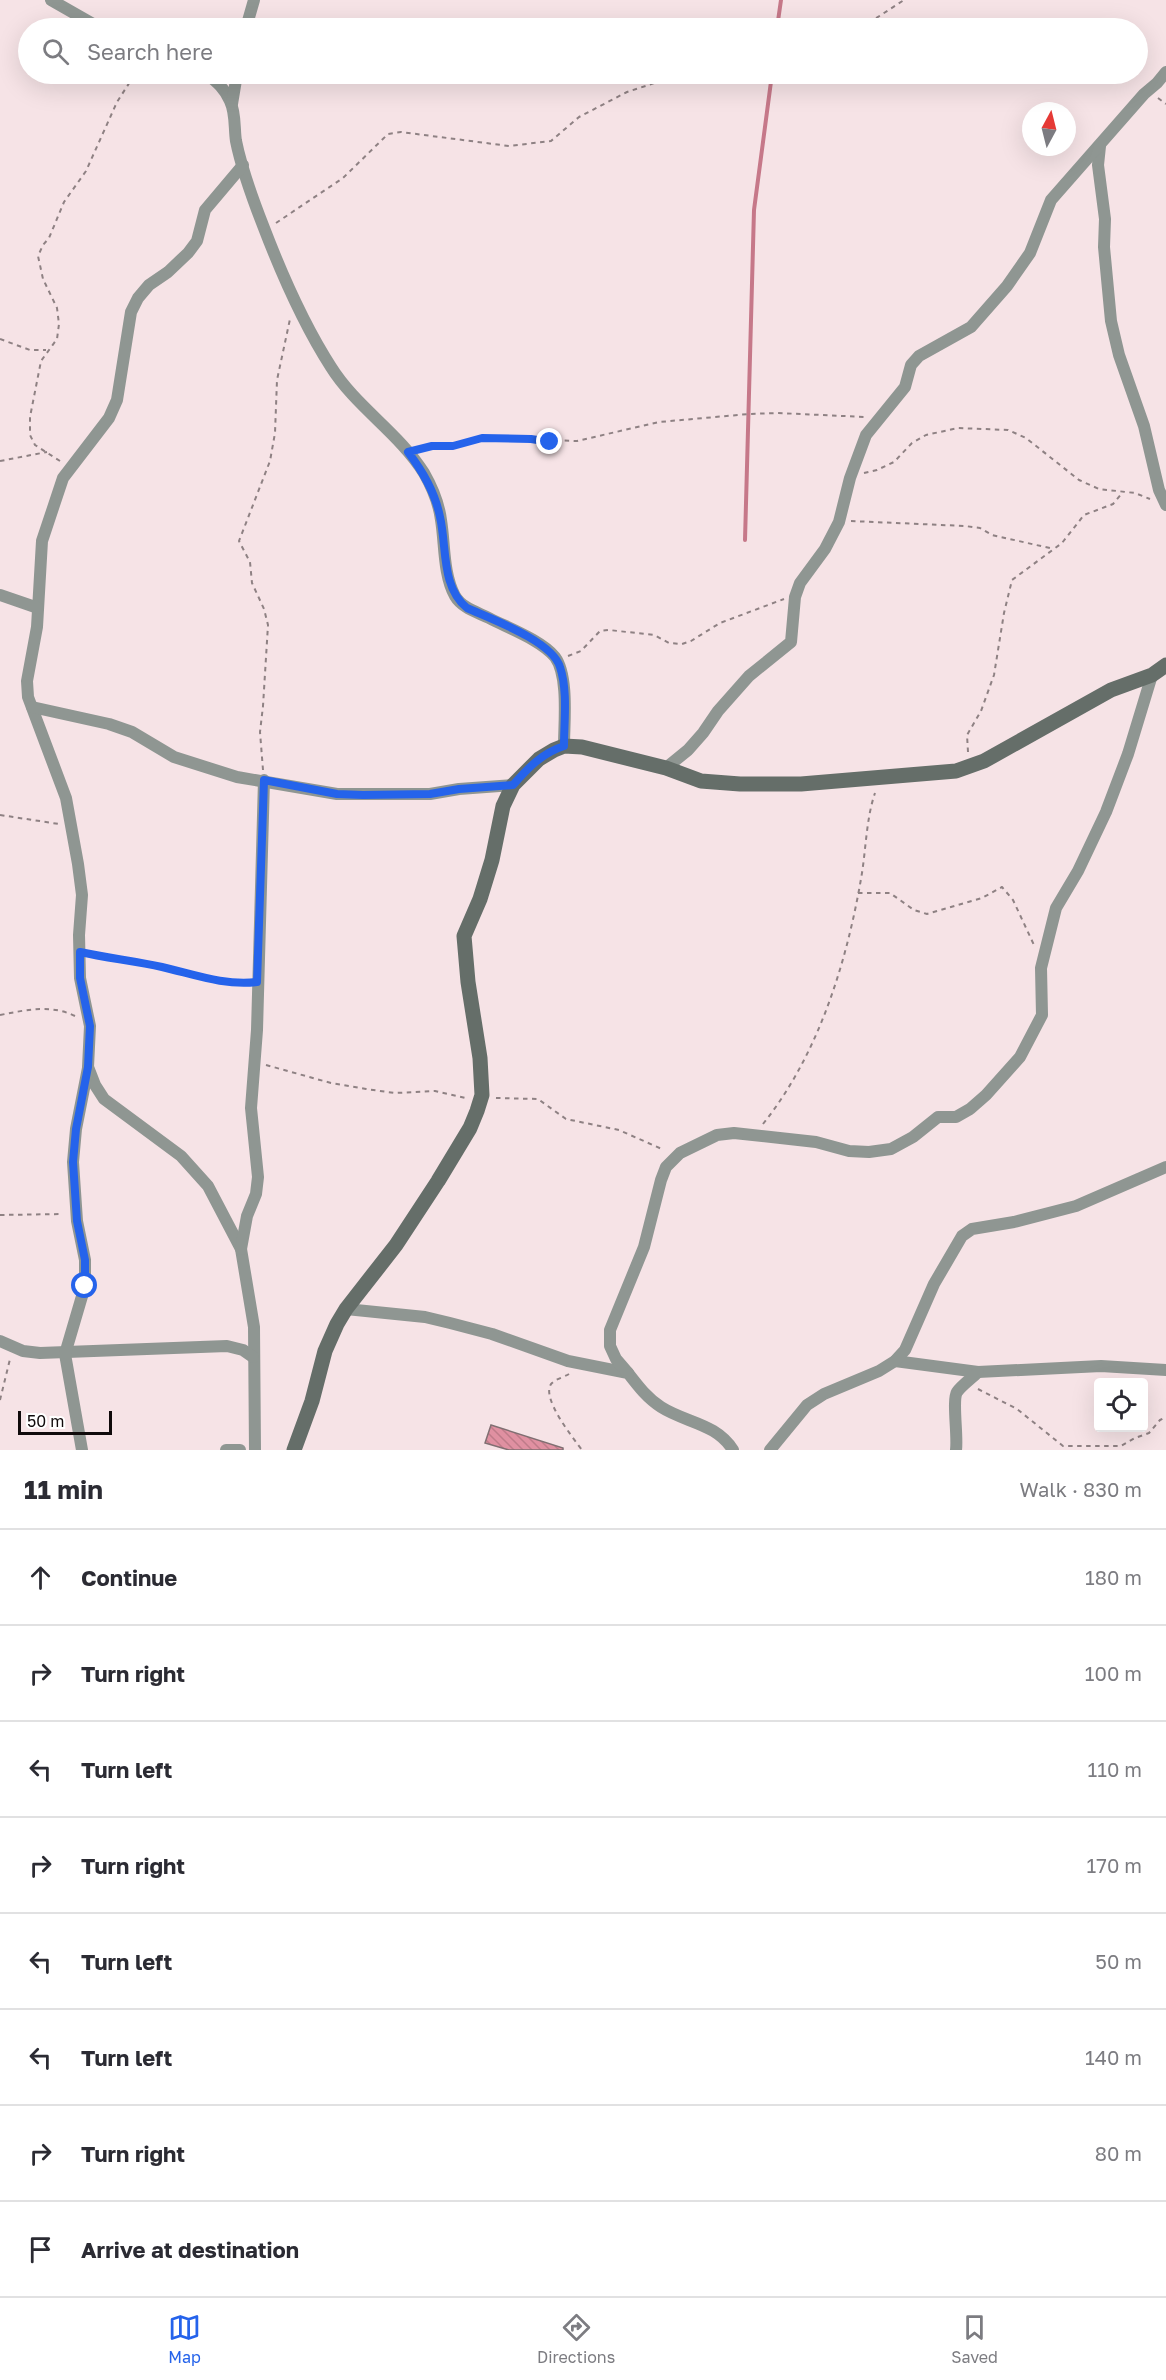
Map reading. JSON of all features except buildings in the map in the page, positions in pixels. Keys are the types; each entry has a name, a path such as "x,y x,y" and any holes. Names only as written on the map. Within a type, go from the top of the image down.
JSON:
{"street":[{"path":"51,0 82,18"},
{"path":"249,18 254,0"},
{"path":"666,768 688,750 749,676 790,642 795,597 800,583 825,549 839,522 850,478 866,435 904,387 911,365 919,356 971,327 1007,286 1030,253 1051,200 1166,72"},
{"path":"219,84 224,88 232,104"},
{"path":"235,84 232,104 236,141 265,230 297,303 332,369 408,452 424,473 441,518 446,562 454,594 467,608 519,632 550,651 557,659 561,668 564,698 564,746"},
{"path":"1100,146 1098,165 1105,219 1104,247 1111,321 1119,355 1144,426 1159,490 1166,505"},
{"path":"82,1450 65,1354 85,1286 85,1260 76,1214 73,1162 76,1129 88,1067 90,1026 80,978 82,896 66,798 28,697 27,681 37,627 42,541 63,478 109,418 117,400 131,312 138,298 149,285 168,272 188,253 197,241 205,210 243,165"},
{"path":"0,595 38,608"},
{"path":"294,1450 312,1401 325,1351 346,1309 396,1245 438,1181 470,1128 481,1098 480,1058 468,982 464,936 480,899 492,860 503,806 513,785 539,759 564,746 582,747 666,768 700,781 740,784 801,784 956,771 984,762 1111,690 1152,675 1166,665"},
{"path":"733,1450 727,1440 711,1428 662,1408 643,1393 616,1359 610,1346 610,1330 644,1247 666,1167 680,1153 717,1135 755,1134 816,1142 849,1151 869,1152 891,1149 914,1137 938,1117 956,1117 970,1109 1002,1079 1020,1058 1042,1015 1041,968 1056,908 1078,872 1106,812 1128,754 1152,675"},
{"path":"32,707 109,724 132,732 174,757 237,777 337,794 430,794 459,789 513,785"},
{"path":"241,1249 248,1216 256,1194 258,1177 251,1108 257,1030 264,780"},
{"path":"88,1067 104,1099 181,1156 208,1186 241,1249 254,1327 255,1450"},
{"path":"770,1450 807,1405 824,1394 879,1371 895,1361 905,1350 934,1284 962,1236 972,1229 1024,1220 1076,1206 1166,1167"},
{"path":"346,1309 425,1317 492,1334 530,1349 580,1364 628,1373"},
{"path":"0,1341 23,1351 65,1354 227,1346 243,1350 253,1358"},
{"path":"895,1361 978,1372 1101,1366 1166,1370"},
{"path":"956,1450 957,1424 954,1401 956,1394 978,1372"},
{"path":"226,1450 240,1450"}],"path":[{"path":"876,18 904,0"},
{"path":"70,469 35,445 30,435 30,417 41,361 57,339 60,324 57,308 43,279 38,256 49,238 64,202 86,171 117,102 129,84"},
{"path":"265,230 297,211 343,178 388,134 401,132 509,146 550,141 579,117 627,92 651,84"},
{"path":"264,780 260,732 268,625 264,609 252,583 250,562 239,541 270,461 275,426 277,380 290,320 297,303"},
{"path":"0,339 30,350 48,350"},
{"path":"408,452 432,446 453,446 482,438 531,439 550,442 577,441 659,422 778,412 865,417 876,422"},
{"path":"850,478 894,462 912,443 926,435 958,428 1008,430 1026,438 1079,480 1099,489 1135,494 1152,500"},
{"path":"0,461 47,452"},
{"path":"969,766 967,735 981,711 994,675 1012,580 1062,543 1084,515 1113,504 1123,492"},
{"path":"839,522 879,521 965,526 980,528 992,535 1054,549"},
{"path":"557,659 581,651 600,631 654,635 669,642 682,644 720,623 775,601 795,597"},
{"path":"755,1134 780,1103 792,1083 814,1038 835,986 858,893 874,795 884,777"},
{"path":"0,814 38,819 71,827"},
{"path":"858,893 890,893 914,910 927,914 982,898 994,889 1002,887 1013,900 1032,939 1041,968"},
{"path":"80,952 159,966 224,982 241,984 257,982"},
{"path":"0,1015 46,1008 74,1015 90,1026"},
{"path":"254,1063 331,1083 395,1093 417,1094 435,1091 504,1100 538,1099 566,1119 619,1130 657,1149 680,1153"},
{"path":"0,1215 76,1214"},
{"path":"0,1400 12,1347"},
{"path":"580,1364 567,1376 552,1383 549,1390 551,1401 562,1422 582,1450"},
{"path":"969,1382 1017,1410 1063,1446 1121,1446 1149,1433 1160,1420 1166,1417"}],"waterway":[{"path":"778,18 781,0"},
{"path":"745,540 754,210 771,84"}],"route":[{"path":"85,1286 85,1260 77,1221 73,1162 76,1129 88,1067 90,1026 80,978 80,952 159,966 224,982 241,984 257,982 264,780 337,794 363,795 430,794 459,789 490,788 513,785 539,759 564,746 564,698 561,668 557,659 550,651 519,632 467,608 454,594 446,562 441,518 433,493 424,473 408,452 432,446 453,446 482,438 531,439 550,442"}]}
